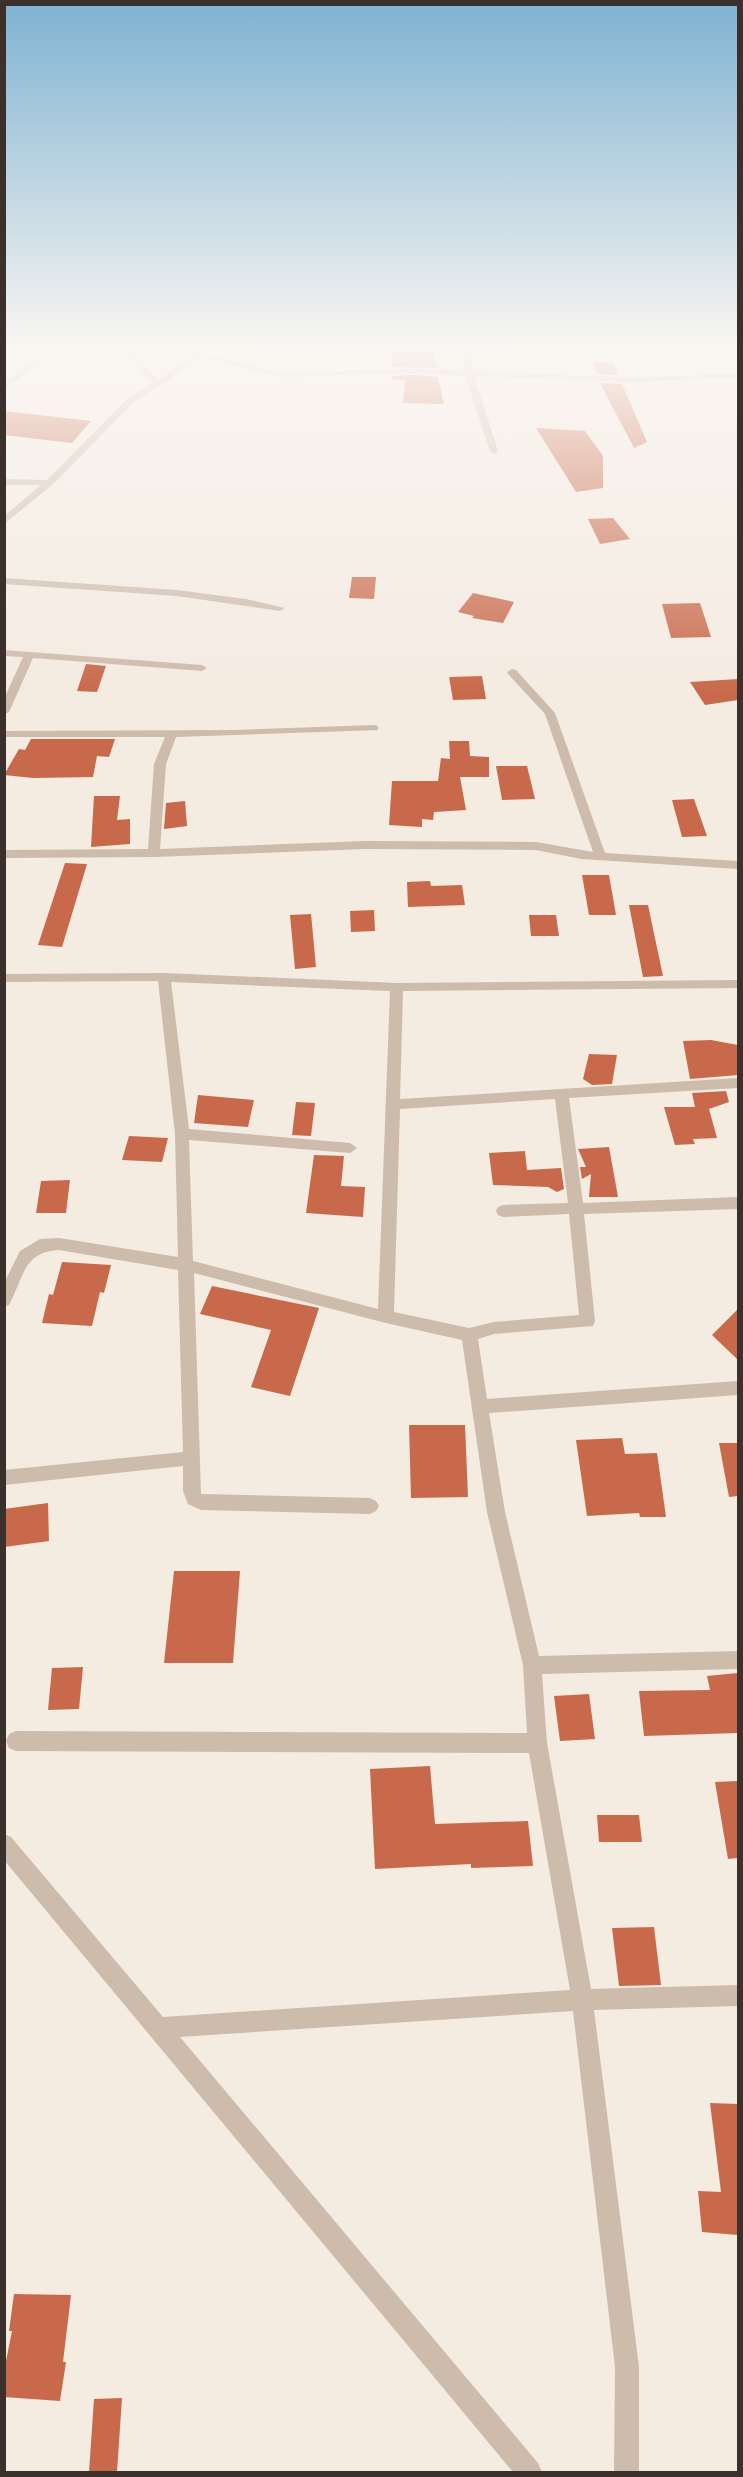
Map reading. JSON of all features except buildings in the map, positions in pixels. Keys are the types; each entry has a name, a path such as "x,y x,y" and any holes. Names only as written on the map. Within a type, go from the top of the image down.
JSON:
{"street":[{"path":"4,521 69,463"},
{"path":"4,482 49,483"},
{"path":"4,581 174,592 234,599 280,608"},
{"path":"4,653 202,668"},
{"path":"4,712 29,655"},
{"path":"512,672 550,714 600,855"},
{"path":"4,734 299,732 374,728"},
{"path":"154,853 156,796 160,764 172,733"},
{"path":"4,854 154,853 365,845 536,846 581,855 738,865"},
{"path":"4,978 164,977 397,987 738,984"},
{"path":"164,977 182,1134 192,1491 195,1499 201,1502 370,1506"},
{"path":"386,1317 397,987"},
{"path":"394,1104 738,1083"},
{"path":"4,1302 25,1255 40,1245 59,1244 187,1265 386,1317 469,1335 494,1329 587,1321 576,1209 561,1094"},
{"path":"182,1134 350,1148"},
{"path":"503,1211 738,1203"},
{"path":"469,1335 496,1512 532,1665 537,1743 582,2000 627,2367 627,2472"},
{"path":"479,1407 738,1388"},
{"path":"4,1479 192,1458"},
{"path":"532,1665 738,1660"},
{"path":"16,1741 537,1743"},
{"path":"4,1844 529,2472"},
{"path":"158,2028 582,2000 738,1995"}]}
